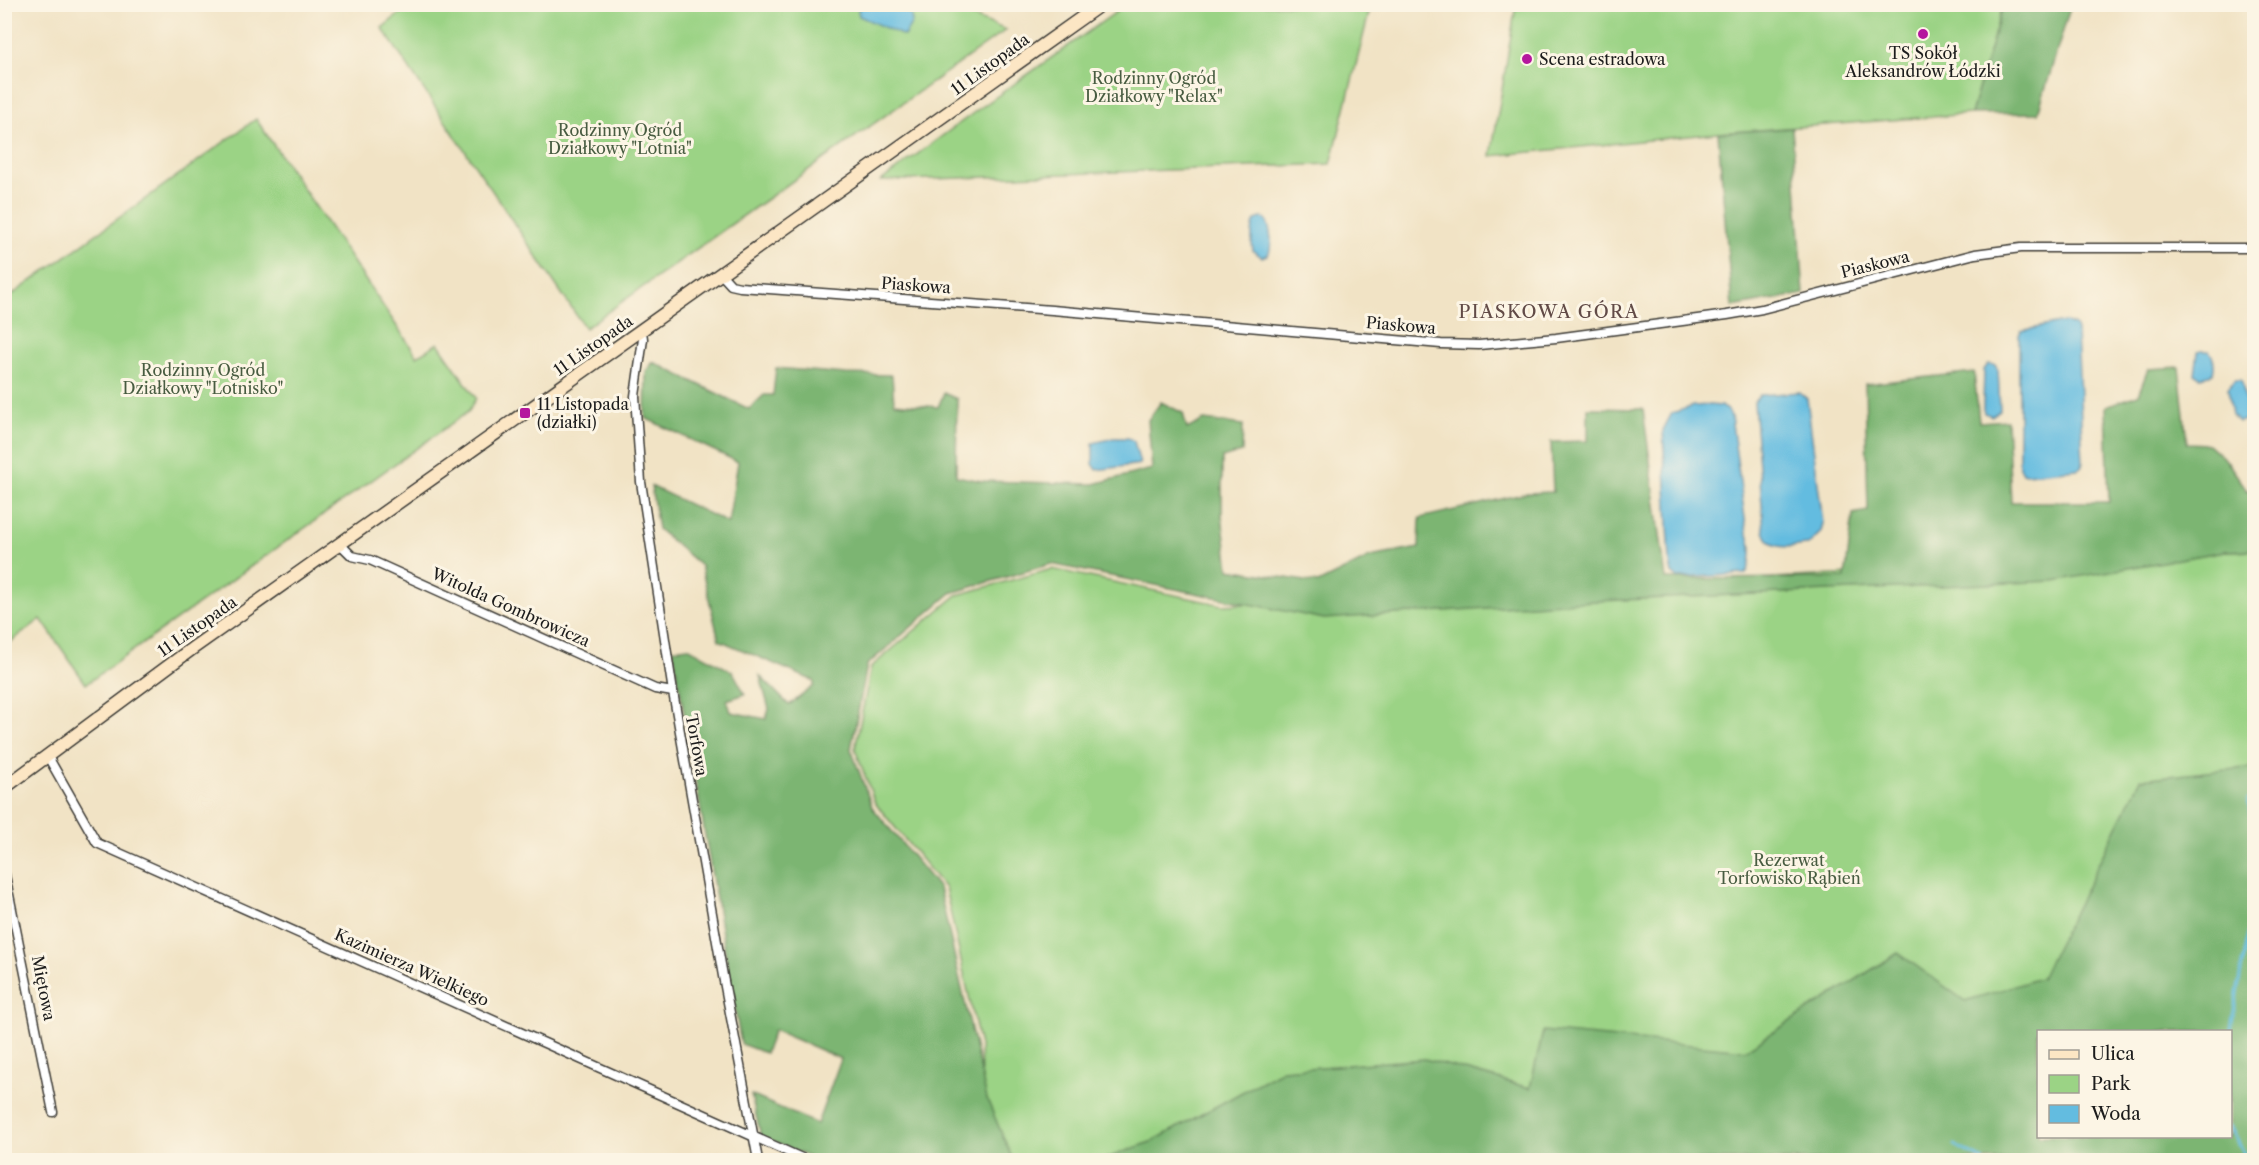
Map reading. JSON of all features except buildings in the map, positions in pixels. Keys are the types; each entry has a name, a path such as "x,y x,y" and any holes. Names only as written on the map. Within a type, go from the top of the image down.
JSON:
{"street":[{"name":"11 Listopada","path":"4,788 193,648 1101,4"},
{"name":"Piaskowa","path":"721,274 731,285 740,287 1052,310 1441,344 1479,345 1556,339 1744,312 1998,250 2254,248"},
{"name":"Torfowa","path":"642,331 643,339 635,396 641,482 673,692 758,1161"},
{"name":"Witolda Gombrowicza","path":"341,545 352,556 370,560 655,689 673,692"},
{"name":"Kazimierza Wielkiego","path":"47,755 97,843 806,1161"},
{"name":"Miętowa","path":"4,870 53,1112"}],"green space":[{"name":"Rodzinny Ogród Działkowy \"Lotnia\"","path":"412,4 943,4 1006,30 585,328 382,28"},
{"name":"Rodzinny Ogród Działkowy \"Relax\"","path":"1126,5 1371,5 1331,164 881,181 976,111"},
{"path":"1516,5 2003,5 1971,114 1718,133 1491,156"},
{"path":"2003,5 2071,5 2038,113 1971,114"},
{"name":"Rodzinny Ogród Działkowy \"Lotnisko\"","path":"256,119 417,356 438,343 476,398 469,411 86,684 41,619 5,646 5,300"},
{"path":"1792,128 1804,294 1732,307 1718,133"},
{"path":"653,362 749,409 764,395 773,395 776,368 892,375 894,403 938,407 944,393 957,399 956,476 982,481 1094,484 1152,469 1148,420 1161,402 1183,413 1187,429 1204,420 1243,425 1242,452 1222,458 1222,516 1229,569 1318,583 1370,557 1419,548 1420,518 1527,493 1553,492 1551,442 1588,441 1588,408 1643,409 1666,579 1845,578 1853,514 1868,511 1865,384 1974,372 1979,422 2007,420 2011,502 2109,502 2106,406 2138,395 2148,369 2179,367 2187,443 2208,444 2226,460 2248,491 2254,490 2254,550 2225,551 2054,581 1577,602 1324,619 1051,564 951,593 867,665 851,749 872,807 939,888 987,1099 1013,1160 815,1160 761,1136 751,1095 817,1124 841,1059 774,1030 765,1053 741,1044 673,649 688,647 733,672 745,694 727,700 731,712 766,719 769,709 760,676 789,705 814,686 814,681 719,640 701,566 658,529 651,486 728,523 738,462 645,418 646,372"},
{"name":"Rezerwat Torfowisko Rąbień","path":"2254,550 2254,1160 991,1160 984,1154 980,1046 945,888 875,803 855,749 871,667 957,595 1052,569 1222,605 2182,558 2225,551"},
{"path":"2254,767 2254,1160 1102,1160 1153,1141 1282,1070 1425,1059 1530,1088 1543,1031 1745,1050 1898,953 1965,1001 2041,978 2141,779"}],"water":[{"path":"862,4 882,4 900,8 911,15 912,23 904,36 859,16 858,10"},
{"path":"1266,219 1271,242 1268,255 1262,257 1253,251 1252,239 1255,220"},
{"path":"2064,322 2075,326 2077,331 2083,463 2077,469 2022,473 2019,467 2019,335 2021,331"},
{"path":"2209,351 2214,365 2213,374 2200,377 2195,374 2198,352"},
{"path":"1988,364 1995,365 1998,370 2000,410 1992,416 1984,413 1983,409 1984,370"},
{"path":"2254,378 2254,418 2238,422 2232,415 2228,389 2234,380 2240,380 2245,400 2250,400 2251,381"},
{"path":"1799,392 1807,399 1823,523 1821,532 1808,545 1781,547 1771,543 1764,531 1754,402 1760,395"},
{"path":"1694,406 1721,406 1728,410 1731,416 1751,559 1746,574 1678,578 1672,573 1670,562 1663,430 1672,413"},
{"path":"1114,438 1128,438 1134,441 1140,464 1097,470 1093,464 1093,443"}],"waterway":[{"path":"2248,800 2254,834"},
{"path":"2231,1030 2254,896"},
{"path":"2232,1130 2247,1160"},
{"path":"1954,1145 1983,1160"}],"place":[{"name":"TS Sokół Aleksandrów Łódzki","path":"1923,34"},
{"name":"Scena estradowa","path":"1527,59"},
{"name":"11 Listopada (działki)","path":"525,413"}],"district":[{"name":"PIASKOWA GÓRA","path":"1549,312"}]}
